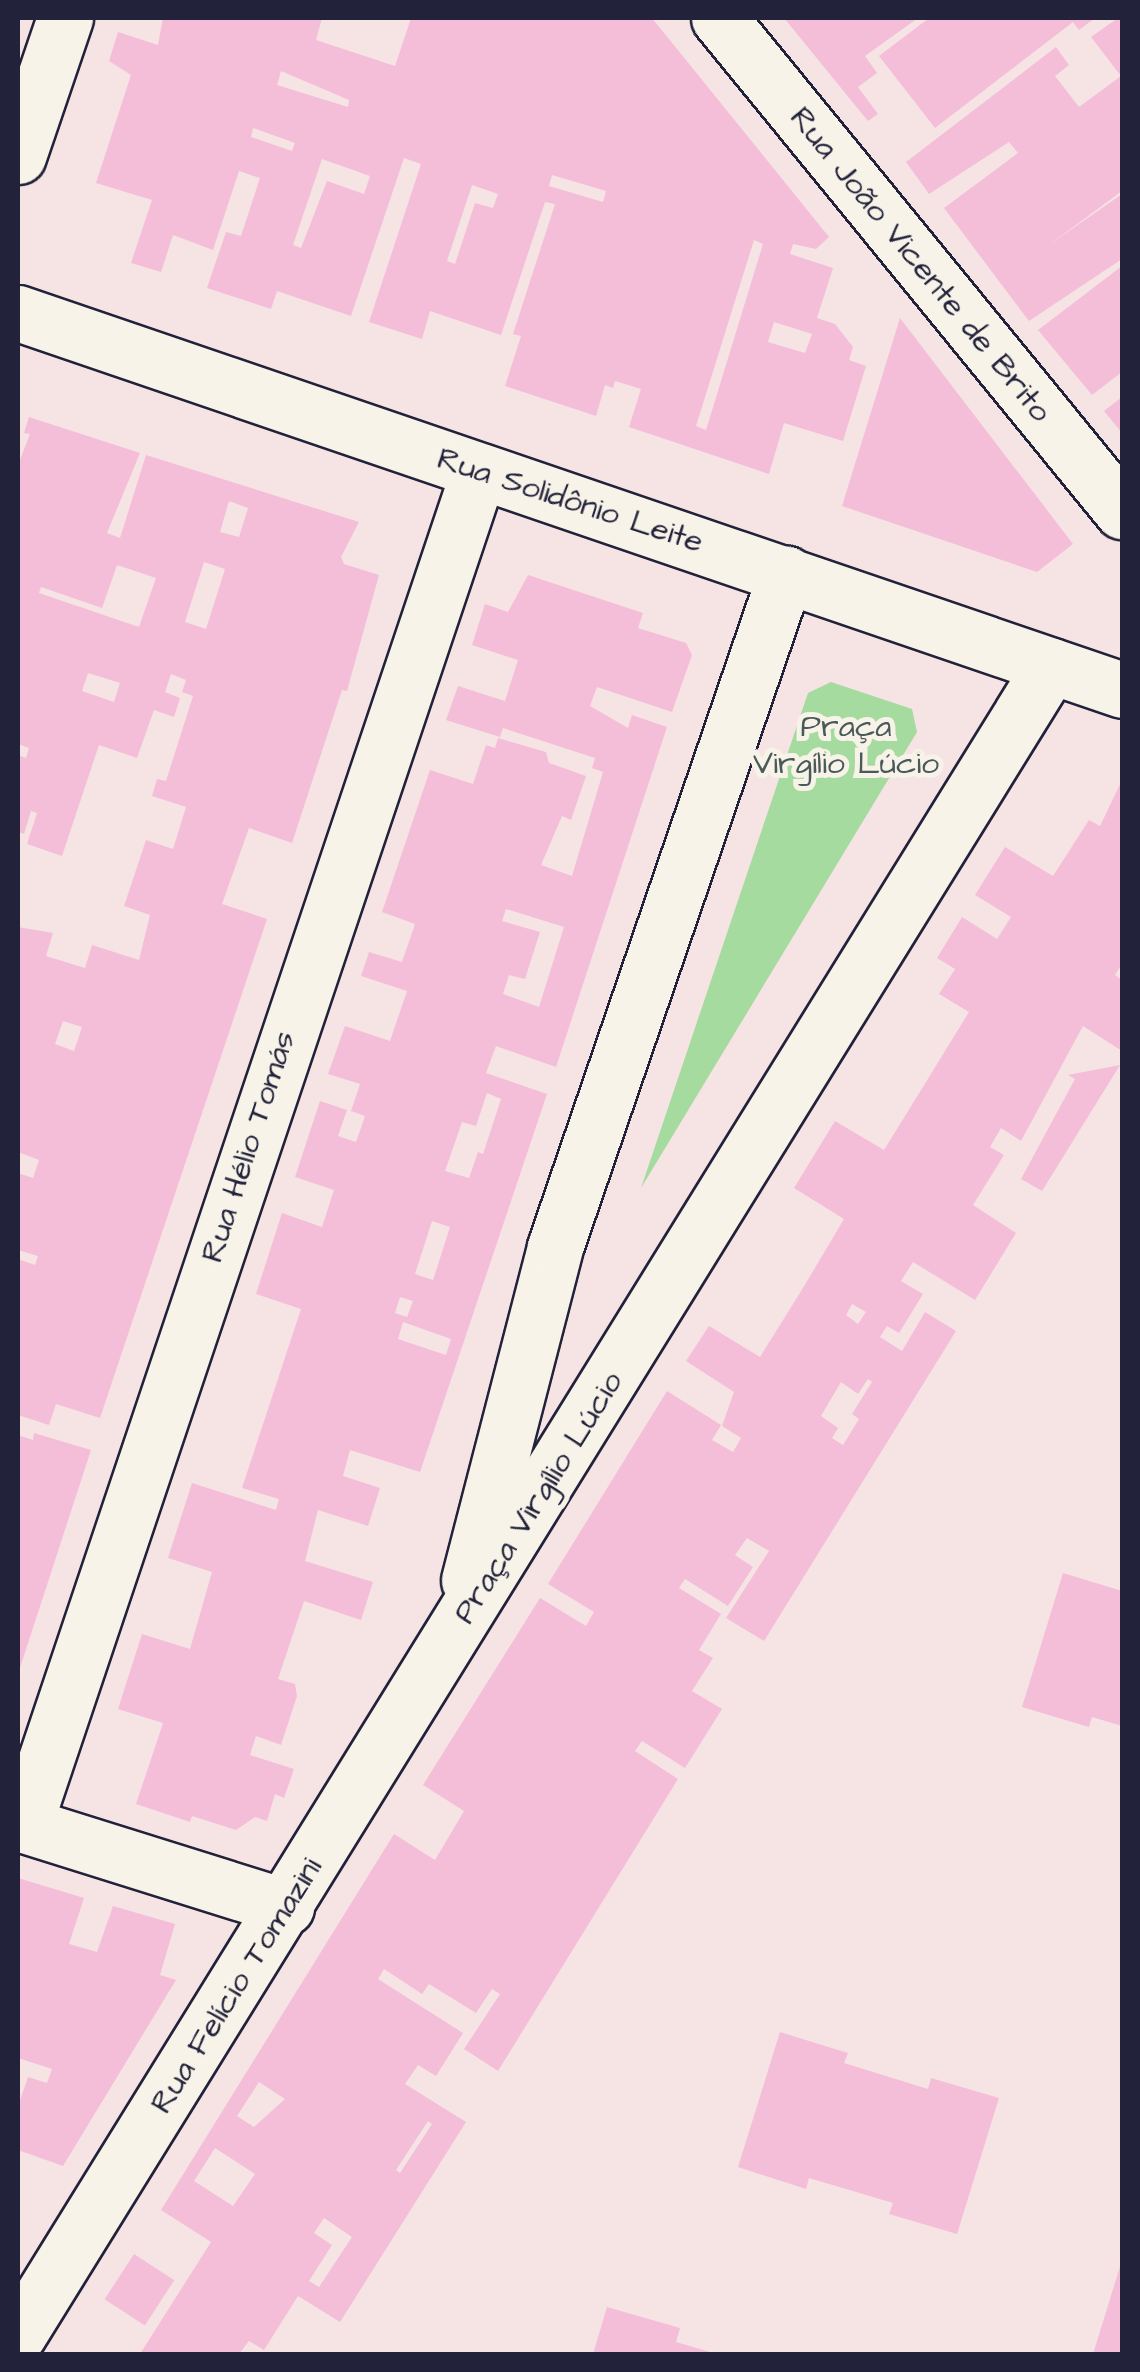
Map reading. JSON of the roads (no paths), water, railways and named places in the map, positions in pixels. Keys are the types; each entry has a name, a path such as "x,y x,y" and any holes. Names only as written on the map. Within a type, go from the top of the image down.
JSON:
{"street":[{"path":"18,156 65,18"},
{"name":"Rua João Vicente de Brito","path":"718,18 1122,511"},
{"name":"Rua Solidônio Leite","path":"18,313 1122,690"},
{"name":"Rua Hélio Tomás","path":"21,1824 479,471"},
{"name":"Praça Virgílio Lúcio","path":"454,1636 555,1247 786,573"},
{"name":"Praça Virgílio Lúcio","path":"454,1636 1051,666"},
{"name":"Rua Felício Tomazini","path":"18,2335 454,1636"},
{"path":"21,1824 286,1907"}]}
